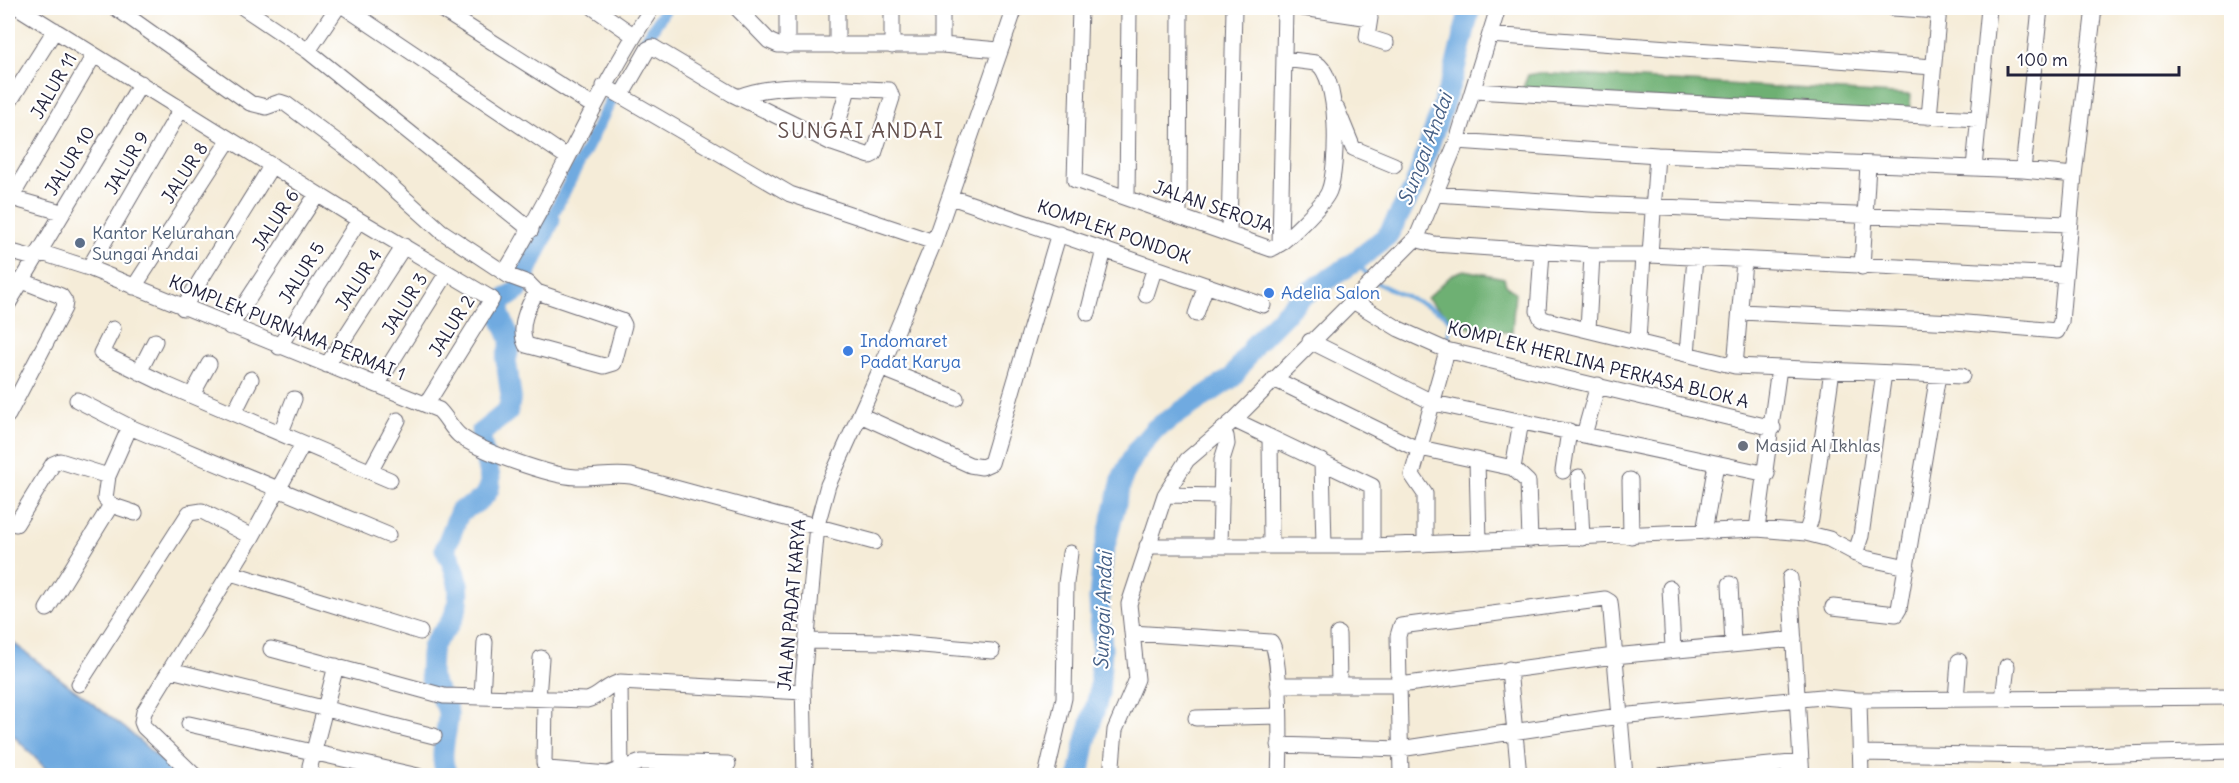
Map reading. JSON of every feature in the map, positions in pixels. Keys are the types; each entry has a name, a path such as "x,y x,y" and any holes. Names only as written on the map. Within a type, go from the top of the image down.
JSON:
{"street":[{"path":"19,8 447,273"},
{"path":"116,8 250,103 266,107 280,102 286,104 362,160 441,231 521,281 622,321 624,325 614,363 604,366 526,345 523,338 528,304 521,281 531,230 593,106 614,92 648,48 653,47 738,98 832,143 866,156 874,154 892,98 889,90 848,89 758,89 738,98"},
{"path":"244,8 308,51 531,230"},
{"path":"308,51 337,8"},
{"path":"346,8 567,157"},
{"path":"439,8 593,106"},
{"path":"594,8 633,35"},
{"path":"614,92 633,35 652,8"},
{"path":"736,8 769,41 787,46 942,45 999,50"},
{"path":"786,8 787,46"},
{"path":"837,8 837,46"},
{"path":"892,8 892,46"},
{"path":"942,8 942,45"},
{"path":"942,24 949,8"},
{"name":"JALAN PADAT KARYA","path":"805,776 803,692 817,525 833,470 881,368 934,242 1015,8"},
{"name":"JALAN SEROJA","path":"1080,8 1076,180 1271,249 1280,244 1323,202 1331,186 1334,101 1319,65 1284,59"},
{"path":"1127,198 1129,8"},
{"path":"1179,215 1180,8"},
{"path":"1229,233 1234,8"},
{"path":"1280,244 1285,8"},
{"path":"1303,8 1371,13 1367,37 1386,43"},
{"path":"1111,776 1115,730 1137,679 1129,604 1165,495 1187,460 1234,420 1310,341 1415,239 1426,219 1457,141 1498,8"},
{"path":"1893,8 1939,9 1929,117"},
{"path":"1974,168 1989,8"},
{"path":"2023,170 2040,8"},
{"path":"1741,312 1955,322 2057,332 2061,322 2073,175 2094,8"},
{"path":"8,104 55,30"},
{"path":"1490,35 1933,67"},
{"name":"JALUR 11","path":"9,197 94,56"},
{"name":"JALUR 10","path":"37,255 141,83"},
{"path":"832,143 848,89"},
{"path":"1474,91 1978,119"},
{"path":"614,92 790,194 934,242"},
{"path":"1334,101 1353,148 1394,165"},
{"name":"JALUR 9","path":"89,268 181,109"},
{"name":"JALUR 8","path":"134,287 229,140"},
{"path":"1457,141 1657,155 2023,170 2073,175"},
{"path":"1638,341 1657,155"},
{"path":"183,308 272,165"},
{"path":"1862,267 1868,165"},
{"name":"JALUR 6","path":"230,327 316,194"},
{"path":"1435,194 2068,224"},
{"path":"9,197 62,212"},
{"name":"KOMPLEK PONDOK","path":"951,197 1263,305"},
{"name":"JALUR 5","path":"279,347 359,220"},
{"path":"860,415 970,465 982,467 991,462 1059,233"},
{"path":"1415,239 1434,244 1592,255 1647,255 2064,275"},
{"name":"JALUR 4","path":"327,365 404,246"},
{"path":"1088,313 1104,250"},
{"name":"KOMPLEK PURNAMA PERMAI 1","path":"8,251 37,255 89,268 439,410 458,434 474,446 495,455 575,477 618,474 631,476 817,525"},
{"path":"1542,252 1539,315 1546,320 1735,366 1962,376"},
{"path":"8,304 20,280 37,255"},
{"path":"1588,330 1592,255"},
{"path":"1687,354 1695,258"},
{"path":"1735,366 1744,261"},
{"path":"1146,294 1155,267"},
{"name":"JALUR 2","path":"426,405 492,299 447,273"},
{"name":"JALUR 3","path":"377,385 447,273"},
{"path":"8,415 64,308 65,302 61,296 20,280"},
{"path":"1196,314 1206,285"},
{"name":"KOMPLEK HERLINA PERKASA BLOK A","path":"1353,301 1399,329 1446,350 1773,428"},
{"path":"113,329 101,353 139,372 390,480"},
{"path":"139,372 155,341"},
{"path":"1310,341 1431,402 1767,474"},
{"path":"1425,544 1425,494 1412,475 1416,448 1446,350"},
{"path":"192,395 209,363"},
{"path":"881,368 956,398"},
{"path":"1757,529 1767,474 1779,368"},
{"path":"1806,533 1811,519 1832,370"},
{"path":"1855,554 1861,536 1884,373"},
{"path":"1833,607 1896,614 1938,375"},
{"path":"1274,379 1416,448 1513,468 1528,482 1530,540"},
{"path":"234,413 251,380"},
{"path":"1563,471 1598,385"},
{"path":"281,432 294,399"},
{"path":"77,400 132,428 388,535"},
{"path":"371,470 398,420"},
{"path":"1234,420 1368,483 1374,488 1372,546"},
{"path":"1513,468 1521,421"},
{"path":"132,428 128,431 108,476 105,498 111,506 135,513"},
{"path":"1220,546 1222,460 1227,444 1226,436 1221,432"},
{"path":"1270,437 1271,546"},
{"path":"195,776 144,727 142,722 144,712 231,573 303,444"},
{"path":"1477,460 1479,542"},
{"path":"16,524 53,464 60,461 108,476"},
{"path":"1322,461 1324,546"},
{"path":"1704,532 1716,464"},
{"path":"1579,477 1582,538"},
{"path":"1630,480 1631,536"},
{"path":"1165,495 1221,496"},
{"path":"47,609 111,506"},
{"path":"79,684 189,513 195,510 202,511 252,537"},
{"path":"817,525 874,542"},
{"path":"1147,546 1372,546 1757,529 1806,533 1835,541 1855,554 1879,562 1906,567"},
{"path":"1046,776 1064,698 1066,584 1071,553"},
{"path":"231,573 420,632"},
{"path":"1659,776 1802,769 1790,578"},
{"path":"1730,584 1733,644"},
{"path":"1670,588 1673,649"},
{"path":"1401,776 1399,630 1409,624 1605,598 1610,602 1625,776"},
{"path":"1132,633 1271,642 1276,648 1279,776"},
{"path":"1338,634 1339,684"},
{"path":"1278,685 1400,685 1673,649 1794,639"},
{"path":"807,641 888,642 992,651"},
{"path":"482,697 485,642"},
{"path":"271,649 437,694 587,700 593,699 612,684 620,682 803,692"},
{"path":"542,658 545,767 601,774 621,773 648,762 728,764"},
{"path":"1956,699 1959,661"},
{"path":"312,776 314,752 336,666"},
{"path":"2003,699 2007,666"},
{"path":"1509,669 1519,776"},
{"path":"171,670 434,736"},
{"path":"620,682 621,773"},
{"path":"1279,745 1400,749 1619,716 1822,697 1859,700 2232,697"},
{"path":"1859,700 1861,776"},
{"path":"1196,718 1279,716"},
{"path":"189,724 418,776"},
{"path":"1860,753 2044,756 2232,751"}],"green space":[{"path":"1538,73 1911,95 1909,115 1522,90 1528,75"},
{"path":"1464,270 1504,278 1506,285 1515,292 1512,332 1485,332 1454,323 1427,298 1453,274"}],"water":[{"path":"8,639 126,729 178,775 52,775 8,730"}],"waterway":[{"path":"635,57 666,8"},
{"name":"Sungai Andai","path":"1079,776 1099,694 1102,649 1099,599 1103,554 1123,476 1137,450 1155,429 1233,377 1255,344 1301,297 1355,262 1388,235 1414,188 1454,73 1470,8"},
{"path":"550,220 619,85"},
{"path":"448,776 443,761 448,711 433,683 430,671 433,645 454,617 459,597 457,578 445,549 460,511 476,503 485,495 489,487 490,478 481,433 508,411 511,396 506,360 511,341 499,313 500,302 518,290 550,220"},
{"path":"1355,262 1371,278"},
{"path":"1377,283 1444,314 1451,323 1446,346"}],"place":[{"name":"Kantor Kelurahan Sungai Andai","path":"80,243"},
{"name":"Adelia Salon","path":"1269,293"},
{"name":"Indomaret Padat Karya","path":"848,351"},
{"name":"Masjid Al Ikhlas","path":"1743,446"}],"district":[{"name":"SUNGAI ANDAI","path":"861,131"}]}
